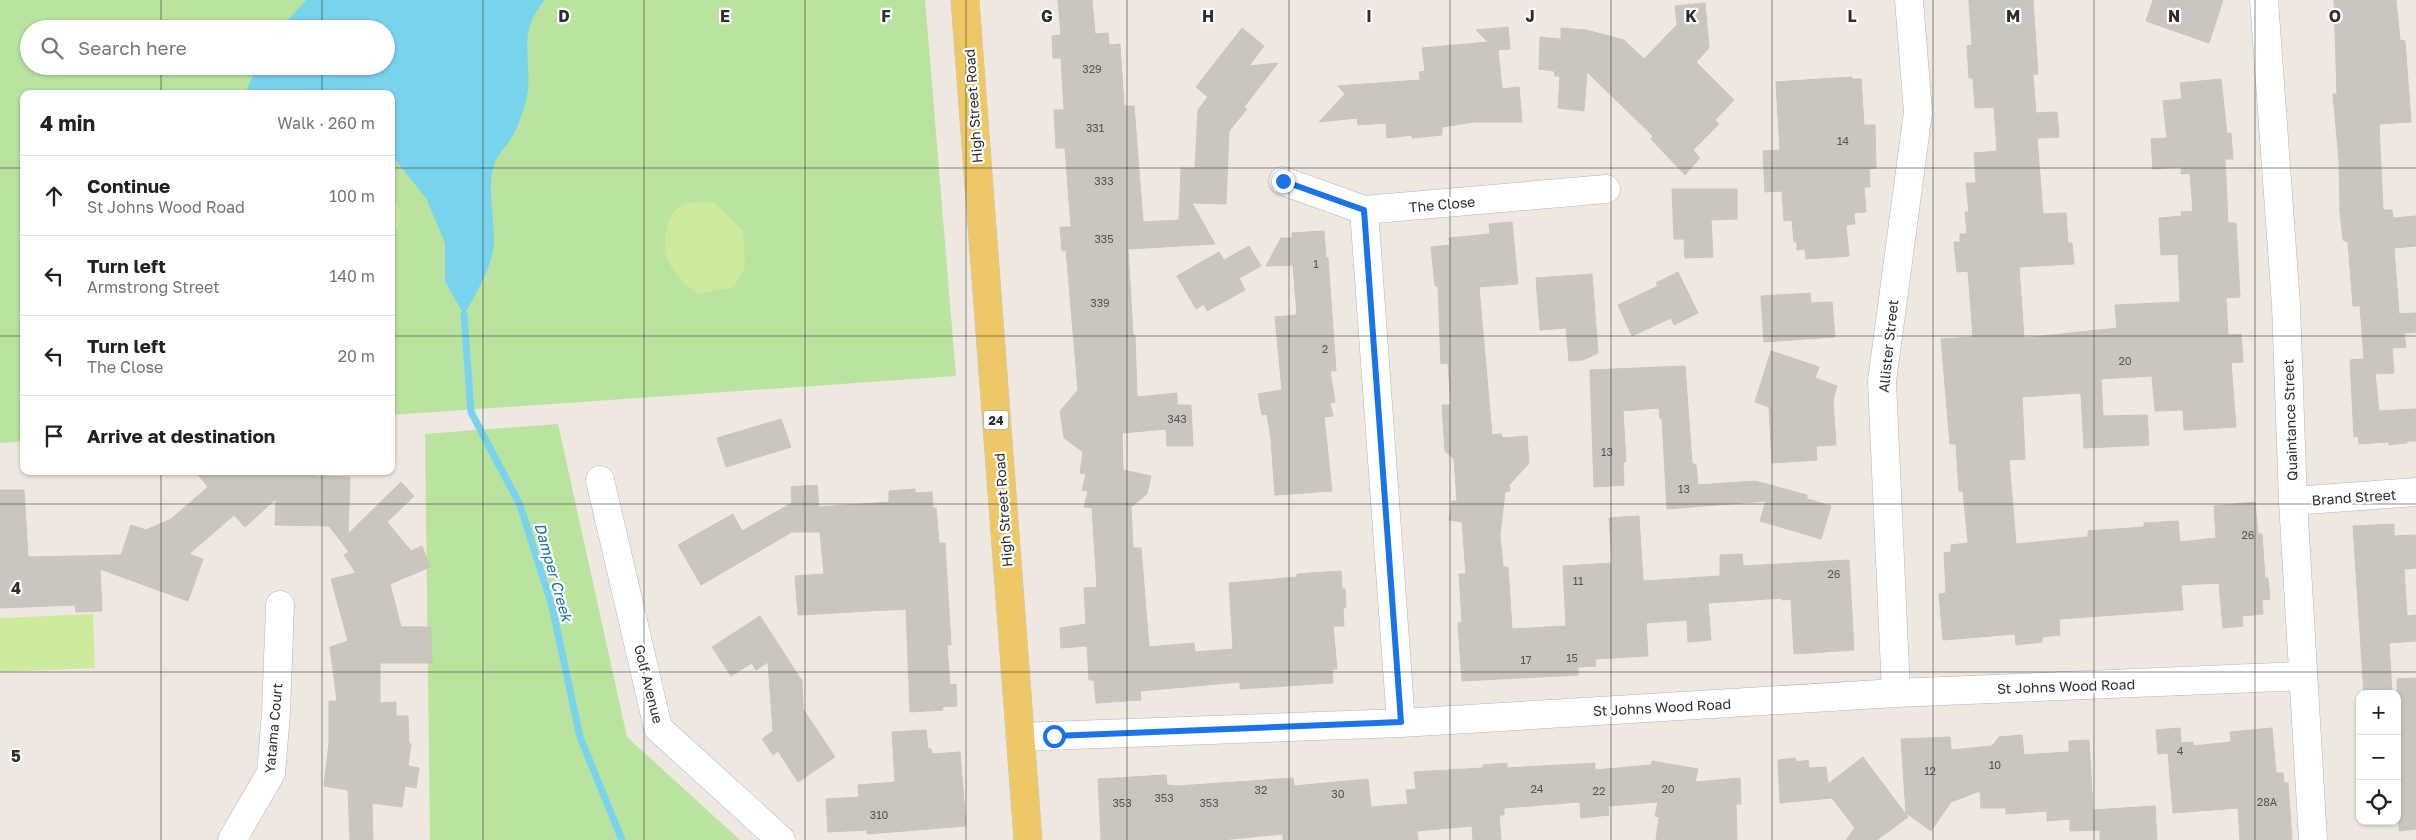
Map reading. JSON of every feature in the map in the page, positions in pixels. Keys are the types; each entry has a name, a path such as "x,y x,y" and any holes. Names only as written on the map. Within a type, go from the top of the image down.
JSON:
{"main road":[{"name":"High Street Road","path":"965,0 1028,840"}],"street":[{"name":"Allister Street","path":"1896,693 1882,381 1918,112 1909,0"},
{"name":"Quaintance Street","path":"2264,0 2286,305 2293,501 2313,840"},
{"name":"The Close","path":"1283,181 1364,210 1606,189"},
{"path":"1364,210 1401,722"},
{"name":"Golf Avenue","path":"600,480 658,728 781,840"},
{"name":"Brand Street","path":"2293,501 2416,492"},
{"name":"Yatama Court","path":"232,840 272,773 280,605"},
{"name":"St Johns Wood Road","path":"1020,737 1401,722 1896,693 2303,676"}],"green space":[{"path":"0,0 925,0 956,376 395,415 395,90 20,90 20,441 0,443"},
{"path":"395,201 400,211 400,224 395,230"},
{"path":"713,202 743,231 745,267 734,287 697,294 688,287 669,263 666,255 665,235 670,218 679,207 689,203"},
{"path":"558,424 627,737 740,840 430,840 425,434"},
{"path":"93,614 95,668 0,672 0,618"}],"water":[{"path":"306,0 545,0 530,25 527,49 528,87 525,105 516,129 497,158 492,174 491,192 494,238 491,257 484,278 464,315 445,281 445,243 426,198 395,160 395,90 247,90 253,75 395,75 395,20 288,20"}],"building":[{"path":"1058,0 1092,0 1095,34 1108,33 1109,45 1120,44 1124,106 1134,106 1143,222 1179,220 1181,168 1195,168 1198,110 1208,97 1196,87 1242,28 1264,46 1249,66 1278,63 1244,107 1247,109 1229,131 1226,204 1192,203 1215,244 1128,249 1133,335 1135,335 1137,397 1177,393 1177,405 1191,405 1193,446 1167,446 1166,429 1122,433 1123,470 1151,476 1147,494 1131,507 1133,548 1141,548 1149,647 1194,643 1195,652 1233,649 1229,583 1297,577 1297,574 1341,571 1346,607 1343,608 1344,626 1333,626 1337,669 1332,669 1333,683 1240,689 1240,682 1140,691 1141,700 1096,703 1094,680 1089,680 1087,646 1061,648 1060,628 1086,624 1084,588 1097,587 1092,508 1084,507 1088,491 1082,490 1086,474 1080,473 1083,452 1064,438 1060,411 1078,390 1066,250 1062,251 1060,227 1071,227 1065,148 1056,148 1054,110 1064,110 1061,58 1053,58 1052,36 1061,35"},
{"path":"1969,0 2033,0 2038,74 2033,74 2036,113 2057,112 2059,137 2037,138 2043,214 2066,213 2068,243 2072,243 2074,264 2019,267 2024,338 2117,328 2115,305 2180,302 2178,254 2161,255 2159,218 2182,216 2181,212 2193,211 2190,173 2181,174 2181,167 2153,169 2151,139 2167,138 2163,101 2182,99 2180,83 2221,79 2227,134 2231,133 2233,159 2225,159 2228,223 2236,223 2240,297 2226,298 2228,335 2241,334 2243,362 2231,363 2236,427 2184,430 2183,410 2155,411 2152,376 2101,379 2103,416 2147,415 2149,445 2084,448 2081,393 2022,397 2025,459 2009,460 2016,544 2088,537 2088,531 2144,527 2144,523 2178,521 2180,542 2216,538 2214,506 2255,502 2258,534 2262,534 2265,578 2268,578 2270,599 2262,600 2263,614 2242,616 2243,626 2223,628 2219,583 2181,585 2183,610 2059,619 2060,635 2042,637 2042,642 2016,645 2015,634 1943,640 1939,594 1946,593 1944,553 1951,552 1951,545 1968,543 1963,491 1959,491 1956,444 1950,444 1941,339 1973,337 1968,271 1957,272 1954,242 1960,242 1960,234 1967,234 1965,212 1969,212 1966,183 1976,183 1974,153 1997,151 1994,107 1975,108 1973,78 1969,78 1967,46 1972,45"},
{"path":"2153,0 2223,0 2209,43 2146,21"},
{"path":"2334,0 2396,0 2400,40 2405,41 2411,122 2379,124 2383,210 2392,210 2393,218 2416,216 2416,246 2394,248 2399,314 2416,313 2416,332 2404,333 2406,347 2392,348 2394,373 2375,374 2379,411 2416,409 2416,441 2407,441 2407,443 2389,445 2389,442 2359,444 2358,436 2354,437 2350,360 2364,359 2360,306 2353,306 2348,242 2343,240 2340,212 2339,160 2333,94 2337,94"},
{"path":"1705,3 1709,48 1696,62 1734,100 1715,120 1719,124 1693,150 1700,158 1685,175 1651,139 1653,136 1587,72 1584,111 1558,108 1560,76 1555,76 1554,71 1539,69 1540,37 1561,39 1561,28 1586,30 1624,40 1644,59 1677,25 1675,6"},
{"path":"1508,27 1510,49 1498,50 1502,89 1519,87 1522,122 1474,122 1442,127 1442,135 1412,138 1412,135 1387,138 1386,123 1358,125 1357,118 1319,122 1345,94 1338,86 1420,80 1419,72 1425,71 1422,48 1488,42 1476,30"},
{"path":"1852,77 1852,79 1861,79 1864,125 1875,125 1876,168 1869,169 1870,187 1864,187 1866,212 1854,213 1855,224 1846,225 1849,256 1806,259 1805,249 1797,250 1797,242 1794,242 1792,220 1784,221 1782,191 1765,192 1763,151 1780,150 1776,82"},
{"path":"1672,189 1737,189 1737,219 1711,220 1713,257 1685,258 1684,239 1674,239"},
{"path":"1512,222 1518,284 1479,287 1492,435 1501,434 1502,438 1527,436 1529,463 1509,485 1510,491 1505,492 1500,535 1503,567 1508,567 1512,629 1566,626 1563,566 1612,563 1609,518 1639,516 1643,581 1720,576 1720,555 1742,554 1743,566 1849,560 1854,650 1794,654 1791,599 1708,603 1711,640 1688,642 1687,620 1646,623 1648,656 1595,659 1596,666 1578,667 1578,675 1462,681 1458,623 1462,622 1459,574 1466,574 1462,522 1449,520 1452,501 1457,501 1454,459 1445,451 1442,405 1451,405 1448,363 1441,364 1438,286 1435,286 1431,247 1450,245 1449,238 1490,234 1489,224"},
{"path":"1324,231 1326,258 1328,258 1336,371 1330,371 1335,402 1330,403 1333,416 1324,417 1332,491 1275,495 1271,439 1267,414 1262,415 1258,394 1282,390 1275,317 1297,315 1293,265 1266,266 1281,238 1292,238 1292,233"},
{"path":"1249,246 1261,266 1239,278 1245,290 1207,311 1204,304 1196,309 1177,276 1219,252 1224,260"},
{"path":"1678,272 1698,313 1674,325 1671,318 1632,336 1618,305 1658,286 1656,283"},
{"path":"1592,274 1598,353 1583,360 1569,361 1566,328 1540,330 1536,278"},
{"path":"1810,293 1811,303 1832,302 1835,337 1764,342 1761,296"},
{"path":"1771,351 1819,367 1815,378 1837,386 1833,400 1836,445 1816,446 1817,460 1772,463 1769,407 1755,402"},
{"path":"1685,366 1692,463 1696,465 1698,485 1755,481 1807,495 1807,498 1804,498 1831,506 1821,539 1760,521 1766,501 1667,509 1662,419 1660,419 1659,408 1623,411 1626,462 1623,462 1624,485 1594,487 1590,370"},
{"path":"781,419 791,447 726,467 717,438"},
{"path":"198,475 314,475 350,477 348,534 401,482 414,496 387,522 411,551 422,546 430,567 390,584 401,627 431,627 432,663 380,663 380,703 396,702 396,716 408,716 409,743 411,744 408,766 419,768 416,788 405,786 402,807 372,803 373,840 350,840 348,790 324,786 329,743 329,701 337,701 330,647 348,641 331,579 356,573 344,555 349,552 329,526 275,525 276,499 245,527 234,515 189,554 203,559 188,601 100,569 102,611 76,612 75,605 0,608 0,490 24,490 28,557 121,555 131,525 146,530 171,519 208,487"},
{"path":"817,485 819,507 889,502 889,491 915,489 915,493 932,492 933,508 936,508 939,543 945,543 951,645 947,645 950,685 956,684 957,706 942,707 943,710 910,712 906,609 798,615 795,576 824,574 820,532 792,532 701,585 678,545 733,514 742,531 792,503 791,487"},
{"path":"2394,524 2394,536 2416,535 2416,568 2404,569 2407,616 2416,615 2416,641 2389,643 2392,690 2364,690 2353,526"},
{"path":"760,616 802,681 803,709 835,757 798,782 778,751 773,755 762,739 773,731 768,662 756,670 752,663 731,676 712,647"},
{"path":"2416,678 2416,829 2399,831 2399,825 2401,825 2401,690 2397,690 2397,679"},
{"path":"2180,728 2181,743 2193,742 2193,746 2231,742 2230,732 2272,728 2276,773 2283,773 2284,783 2288,783 2292,840 2240,840 2238,808 2173,813 2168,753 2158,754 2156,730"},
{"path":"926,730 928,749 931,749 932,754 960,752 966,826 867,834 867,830 828,832 826,799 859,797 858,785 895,782 892,732"},
{"path":"2022,735 2024,755 2069,752 2069,741 2089,740 2093,810 2155,806 2157,840 2100,840 2100,830 2070,831 2070,819 2047,821 2047,811 2006,814 2006,808 1981,808 1980,791 1951,802 1931,831 1906,813 1901,739 1950,737 1951,750 1992,746 1999,737"},
{"path":"1863,757 1908,817 1877,840 1846,840 1855,828 1832,798 1780,803 1778,760 1795,758 1797,762 1808,760 1809,768 1826,767 1828,784"},
{"path":"1652,761 1698,769 1695,782 1740,778 1741,804 1736,804 1737,840 1656,840 1659,817 1655,816 1658,802 1608,806 1609,815 1581,818 1580,802 1504,808 1504,815 1499,815 1501,840 1473,840 1472,826 1417,831 1418,840 1283,840 1283,834 1221,840 1101,840 1098,779 1166,775 1167,785 1178,786 1293,778 1294,786 1368,779 1371,807 1408,804 1406,790 1416,789 1414,772 1483,768 1483,765 1507,763 1507,768 1595,763 1595,770 1651,765"}],"waterway":[{"name":"Damper Creek","path":"464,315 471,412 520,505 552,606 580,737 622,840"}],"route":[{"path":"1054,736 1401,722 1364,210 1283,181"}]}
